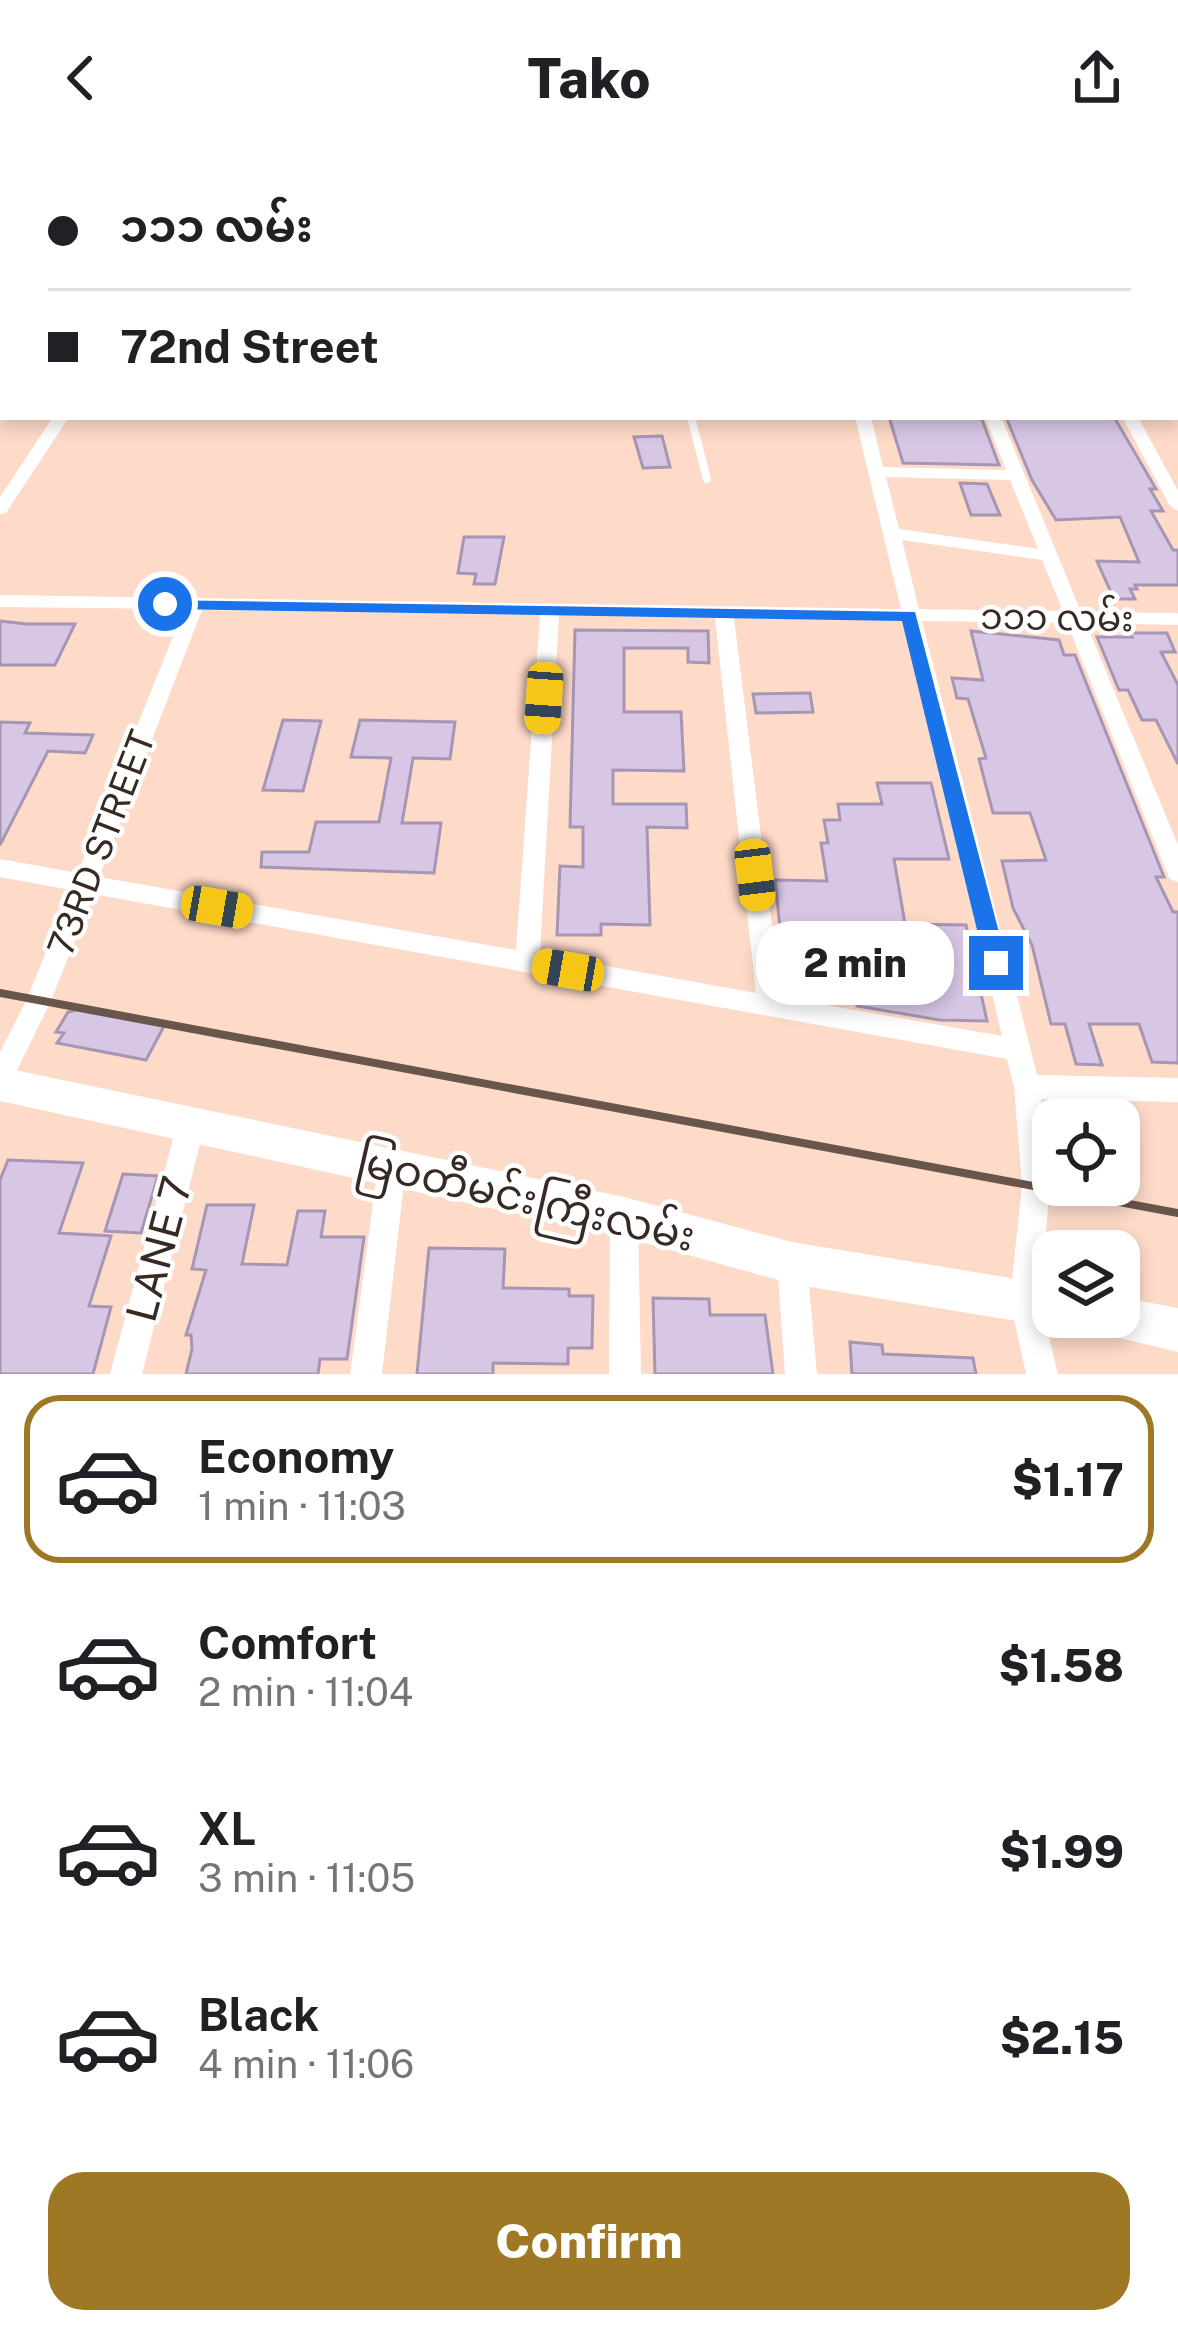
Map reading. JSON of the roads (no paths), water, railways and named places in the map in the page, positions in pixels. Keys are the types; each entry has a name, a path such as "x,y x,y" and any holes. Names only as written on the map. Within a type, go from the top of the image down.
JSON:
{"main road":[{"name":"မြဝတီမင်းကြီးလမ်း","path":"0,1081 623,1217 792,1263 1032,1302"},
{"path":"1140,1323 1178,1330"}],"street":[{"path":"0,509 59,420"},
{"path":"864,420 1027,1087 1037,1230"},
{"path":"994,420 1178,873"},
{"path":"1132,420 1178,506"},
{"path":"876,472 1016,475"},
{"path":"890,533 1048,556"},
{"name":"၁၁၁ လမ်း","path":"0,601 1178,619"},
{"name":"73RD STREET","path":"0,1081 39,1001 195,604"},
{"path":"527,963 550,610"},
{"path":"724,613 770,1006"},
{"path":"0,868 1018,1050"},
{"path":"1027,1087 1178,1090"},
{"name":"LANE 7","path":"126,1374 191,1124"},
{"path":"366,1374 392,1166"},
{"path":"623,1217 625,1374"},
{"path":"792,1263 802,1374"},
{"path":"1040,1338 1042,1374"}],"lane":[{"path":"692,420 707,479"}],"railway":[{"path":"0,993 1178,1213"}]}
